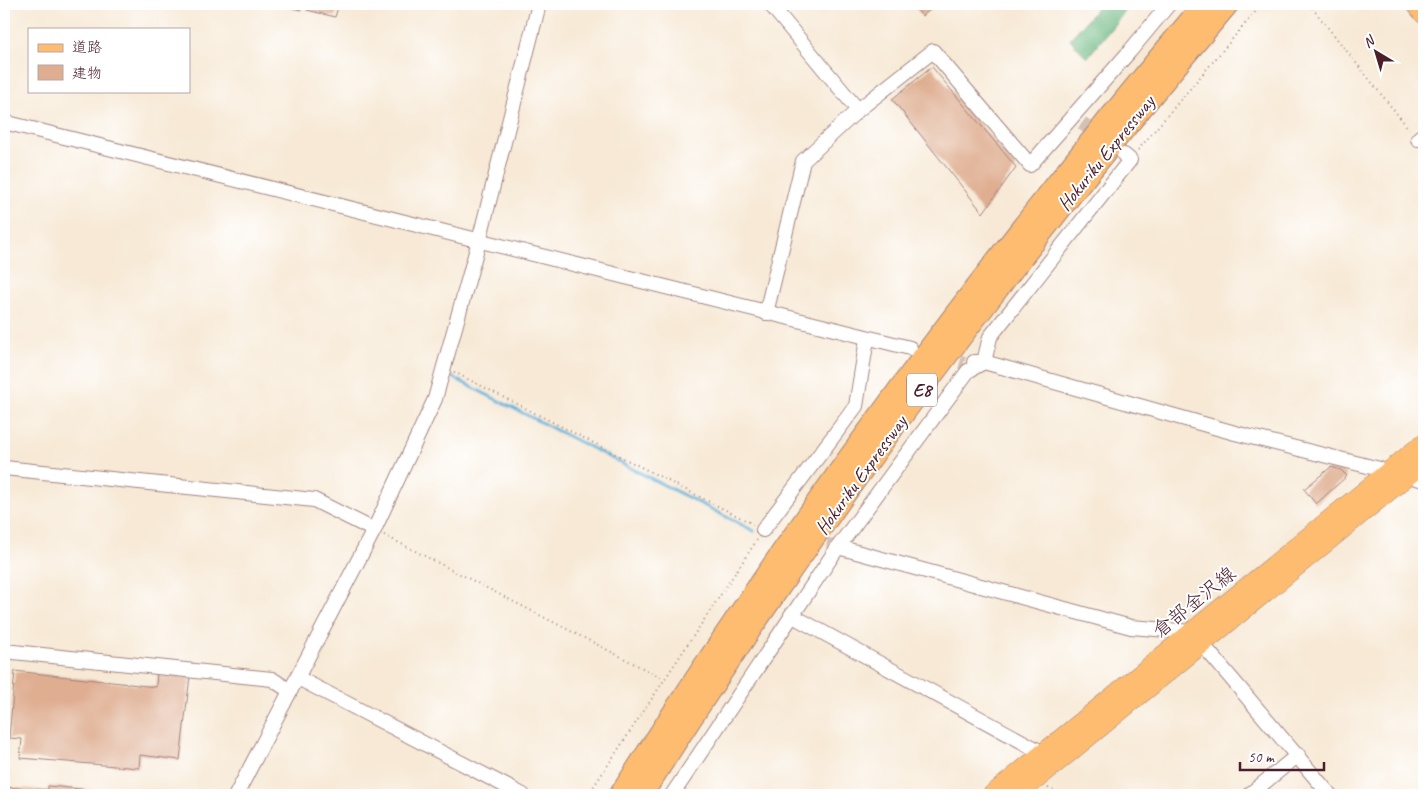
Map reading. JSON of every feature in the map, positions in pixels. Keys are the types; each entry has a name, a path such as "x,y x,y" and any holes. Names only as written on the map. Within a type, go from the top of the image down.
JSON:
{"highway":[{"name":"Hokuriku Expressway","path":"620,795 745,606 946,326 1045,198 1204,4"},
{"name":"Hokuriku Expressway","path":"642,795 755,625 914,402 1059,211 1163,80 1228,4"}],"main road":[{"path":"1415,4 1424,15"},
{"name":"倉部金沢線","path":"1018,795 1424,442"},
{"name":"倉部金沢線","path":"991,795 1043,753 1197,638 1416,478 1424,463"}],"street":[{"path":"236,795 374,530 436,399 480,241 539,4"},
{"path":"770,4 858,110"},
{"path":"766,313 803,161 858,110 933,51 1030,165 1078,119 1169,4"},
{"path":"4,122 867,339 910,348"},
{"path":"672,795 838,547 968,371 984,362 990,337 1127,157"},
{"path":"763,530 856,406 867,339"},
{"path":"964,363 984,362 1235,433 1416,478"},
{"path":"4,468 314,500 374,530"},
{"path":"838,547 1131,627 1197,638 1330,795"},
{"path":"791,615 1043,753"},
{"path":"4,651 272,679 290,691"},
{"path":"298,678 523,795"},
{"path":"1249,795 1298,755"}],"path":[{"path":"1127,157 1262,4"},
{"path":"1310,4 1421,136"},
{"path":"444,366 763,530 746,560 664,679 588,795"},
{"path":"374,530 664,679"}],"green space":[{"path":"1101,4 1131,4 1087,58 1070,39"}],"building":[{"path":"276,4 302,4 301,10"},
{"path":"308,4 339,4 335,17 307,10"},
{"path":"912,4 938,4 922,16"},
{"path":"932,67 1016,167 983,213 892,99"},
{"path":"1331,467 1341,470 1347,476 1316,504 1304,489"},
{"path":"15,671 156,687 157,672 190,676 180,760 140,755 139,768 20,758 22,739 9,738"},
{"path":"48,786 135,795 4,795 4,787 48,790"}],"waterway":[{"path":"452,377 754,531"}],"tunnel":[{"path":"1082,123 1103,139"},
{"path":"940,356 964,363"},
{"path":"806,541 838,547"}]}
